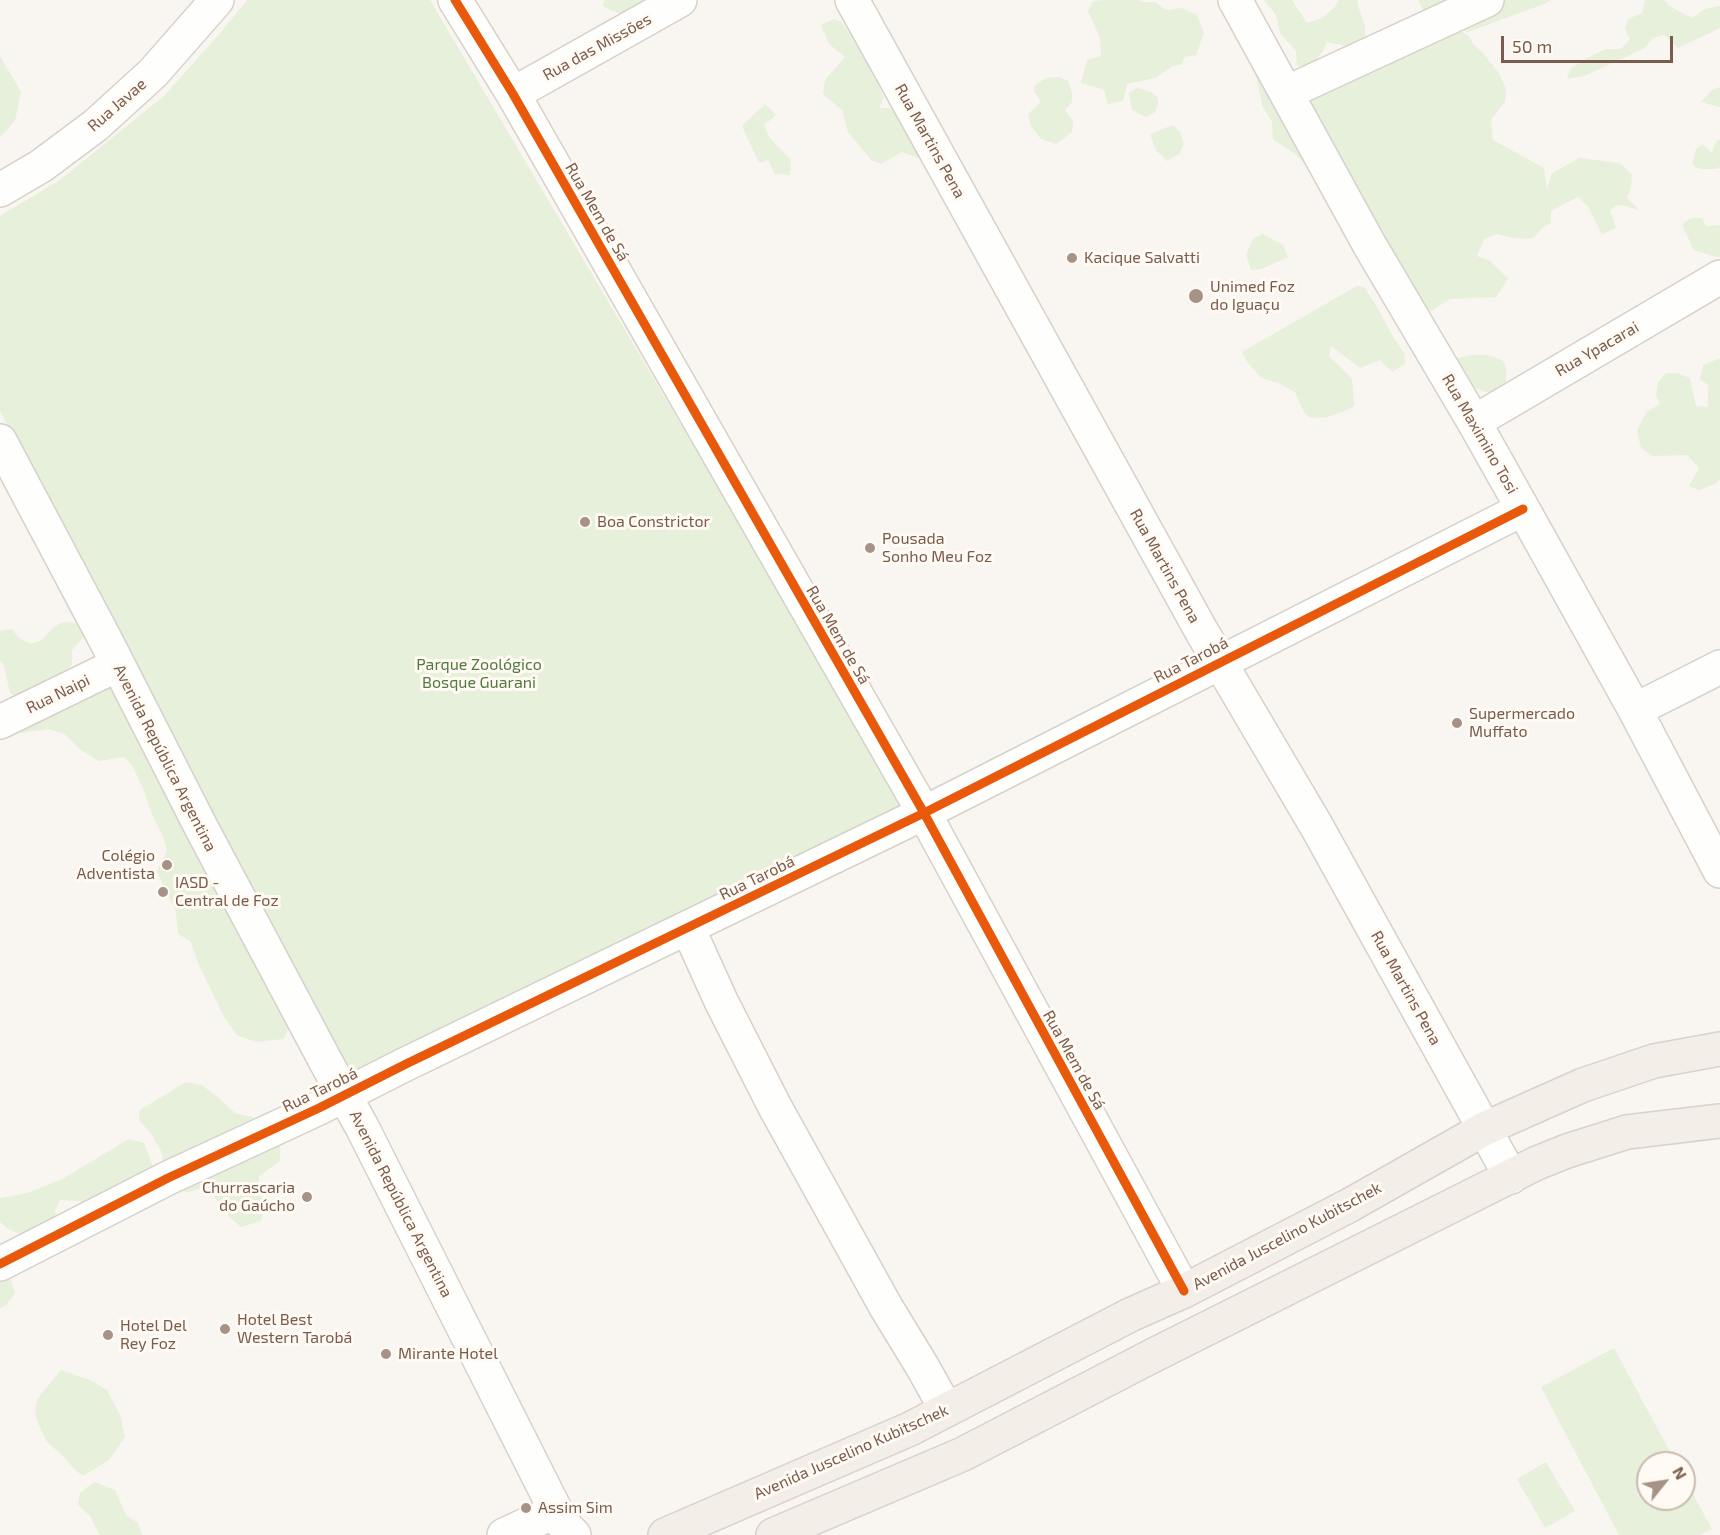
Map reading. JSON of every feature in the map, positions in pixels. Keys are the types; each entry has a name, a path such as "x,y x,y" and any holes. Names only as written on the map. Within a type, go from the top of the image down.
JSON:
{"main road":[{"name":"Avenida Juscelino Kubitschek","path":"664,1535 910,1429 1350,1205 1484,1129 1582,1085 1654,1061 1720,1049"},
{"path":"773,1535 963,1454 1152,1356 1537,1163 1627,1132 1720,1121"}],"street":[{"name":"Rua Javae","path":"0,190 41,166 96,125 153,73 217,0"},
{"name":"Rua Mem de Sá","path":"455,0 513,94 924,813 1184,1290"},
{"name":"Rua das Missões","path":"513,94 680,0"},
{"name":"Rua Martins Pena","path":"852,0 1196,621 1317,827 1511,1177"},
{"name":"Rua Maximino Tosi","path":"1235,0 1369,244 1474,422 1635,710 1720,871"},
{"path":"1286,93 1488,0"},
{"name":"Rua Ypacarai","path":"1474,422 1720,277"},
{"name":"Avenida República Argentina","path":"0,441 202,830 345,1095 564,1526"},
{"name":"Rua Tarobá","path":"0,1264 168,1178 345,1095 924,813 1523,509"},
{"name":"Rua Naipi","path":"0,722 117,665"},
{"path":"1635,710 1720,667"},
{"path":"688,928 721,1001 770,1097 886,1307 946,1409"},
{"path":"504,1535 564,1526"}],"green space":[{"name":"Parque Zoológico Bosque Guarani","path":"247,0 430,0 905,804 350,1077 297,1009 284,1039 255,1042 237,1035 224,1017 190,941 178,934 176,912 157,871 167,851 163,836 132,765 124,757 99,761 81,750 65,734 48,729 21,733 14,712 16,697 10,693 4,666 0,660 0,631 12,629 19,638 31,644 42,640 62,622 76,623 84,636 72,650 72,665 68,669 88,659 107,655 132,662 0,411 0,216 60,180 165,95"},
{"path":"605,0 644,0 646,4 631,19 602,6"},
{"path":"1264,0 1292,0 1307,23 1322,18 1334,8 1339,0 1357,0 1365,26 1365,41 1350,47 1327,42 1316,60 1324,57 1346,64 1360,51 1374,32 1391,38 1434,21 1423,11 1418,0 1551,0 1468,32 1456,28 1469,36 1473,44 1483,53 1499,73 1506,89 1505,102 1491,120 1493,140 1544,168 1547,191 1551,174 1579,158 1620,163 1632,175 1627,198 1640,211 1617,205 1610,210 1616,228 1602,234 1589,208 1578,197 1551,211 1551,223 1532,239 1496,234 1484,239 1477,256 1490,261 1508,279 1496,297 1450,299 1431,311 1407,292 1308,166 1273,139 1272,122 1262,105 1256,75 1228,21 1287,77 1305,66 1297,66 1296,51 1280,33 1276,15"},
{"path":"1645,0 1664,0 1669,6 1692,18 1705,9 1720,6 1720,28 1678,48 1664,35 1653,38 1643,49 1584,76 1567,79 1571,68 1587,58 1606,49 1621,49 1630,39 1625,29 1628,19 1642,13"},
{"path":"1093,1 1155,2 1166,10 1182,8 1197,15 1204,33 1196,55 1185,57 1181,65 1173,66 1155,78 1127,84 1123,101 1108,104 1104,90 1081,83 1087,60 1101,56 1100,38 1088,11"},
{"path":"834,19 842,22 870,66 884,98 879,108 906,112 922,138 918,158 902,152 881,164 871,160 848,132 842,110 823,94 825,80 845,57 829,44 821,25"},
{"path":"0,56 21,92 15,121 0,137"},
{"path":"1059,77 1068,81 1072,93 1072,102 1065,110 1073,121 1072,132 1056,144 1041,139 1031,126 1028,114 1041,102 1034,91 1035,85 1046,78"},
{"path":"1720,87 1720,107 1701,102 1712,90"},
{"path":"1137,88 1151,92 1158,98 1155,112 1146,117 1132,110 1129,93"},
{"path":"765,104 776,115 764,125 769,137 791,160 790,175 775,174 768,160 759,163 742,126"},
{"path":"1173,125 1180,132 1184,144 1179,154 1167,161 1156,150 1150,134"},
{"path":"1720,140 1720,166 1718,169 1699,169 1692,164 1696,149 1702,144 1712,153"},
{"path":"1693,218 1702,218 1706,226 1720,225 1720,257 1694,250 1682,225"},
{"path":"1263,234 1283,245 1288,257 1261,269 1251,270 1246,254 1254,238"},
{"path":"1357,286 1364,287 1374,302 1404,353 1405,364 1392,372 1380,360 1360,368 1331,346 1329,356 1352,379 1354,406 1327,417 1310,418 1304,412 1295,392 1260,377 1242,352"},
{"path":"1471,355 1488,355 1502,360 1506,367 1506,381 1503,388 1490,393 1465,385 1453,359"},
{"path":"1720,359 1720,479 1715,484 1699,490 1689,486 1699,468 1687,455 1653,456 1641,448 1637,431 1647,412 1660,404 1656,396 1658,382 1666,373 1677,373 1690,378 1696,406 1708,407 1708,385 1700,379 1703,365"},
{"path":"186,1082 202,1085 235,1113 264,1120 280,1129 280,1161 259,1176 259,1188 264,1208 261,1221 241,1227 230,1218 207,1187 189,1192 175,1190 164,1172 162,1153 152,1135 139,1120 140,1110"},
{"path":"129,1139 144,1143 152,1164 148,1181 95,1213 80,1201 60,1200 55,1210 57,1227 28,1237 10,1230 0,1222 0,1198 28,1193 64,1178"},
{"path":"0,1267 9,1273 15,1293 6,1305 0,1308"},
{"path":"1614,1348 1670,1451 1636,1451 1636,1511 1696,1511 1696,1500 1712,1529 1700,1535 1619,1535 1541,1387"},
{"path":"61,1370 90,1380 107,1390 120,1415 125,1437 109,1460 83,1476 46,1441 35,1416 37,1399"},
{"path":"1546,1462 1575,1511 1545,1528 1517,1479"},
{"path":"94,1482 115,1490 126,1515 138,1523 142,1535 99,1534 90,1516 78,1505 80,1493"}],"cycle path":[{"path":"455,0 513,94 924,813 1184,1291"},
{"path":"0,1264 168,1178 319,1108 924,813 1523,509"}],"place":[{"name":"Kacique Salvatti","path":"1072,258"},
{"name":"Unimed Foz do Iguaçu","path":"1196,296"},
{"name":"Boa Constrictor","path":"585,522"},
{"name":"Pousada Sonho Meu Foz","path":"870,548"},
{"name":"Supermercado Muffato","path":"1457,723"},
{"name":"Colégio Adventista","path":"167,865"},
{"name":"IASD - Central de Foz","path":"163,892"},
{"name":"Churrascaria do Gaúcho","path":"307,1197"},
{"name":"Hotel Best Western Tarobá","path":"225,1329"},
{"name":"Hotel Del Rey Foz","path":"108,1335"},
{"name":"Mirante Hotel","path":"386,1354"},
{"name":"Assim Sim","path":"526,1508"}]}
